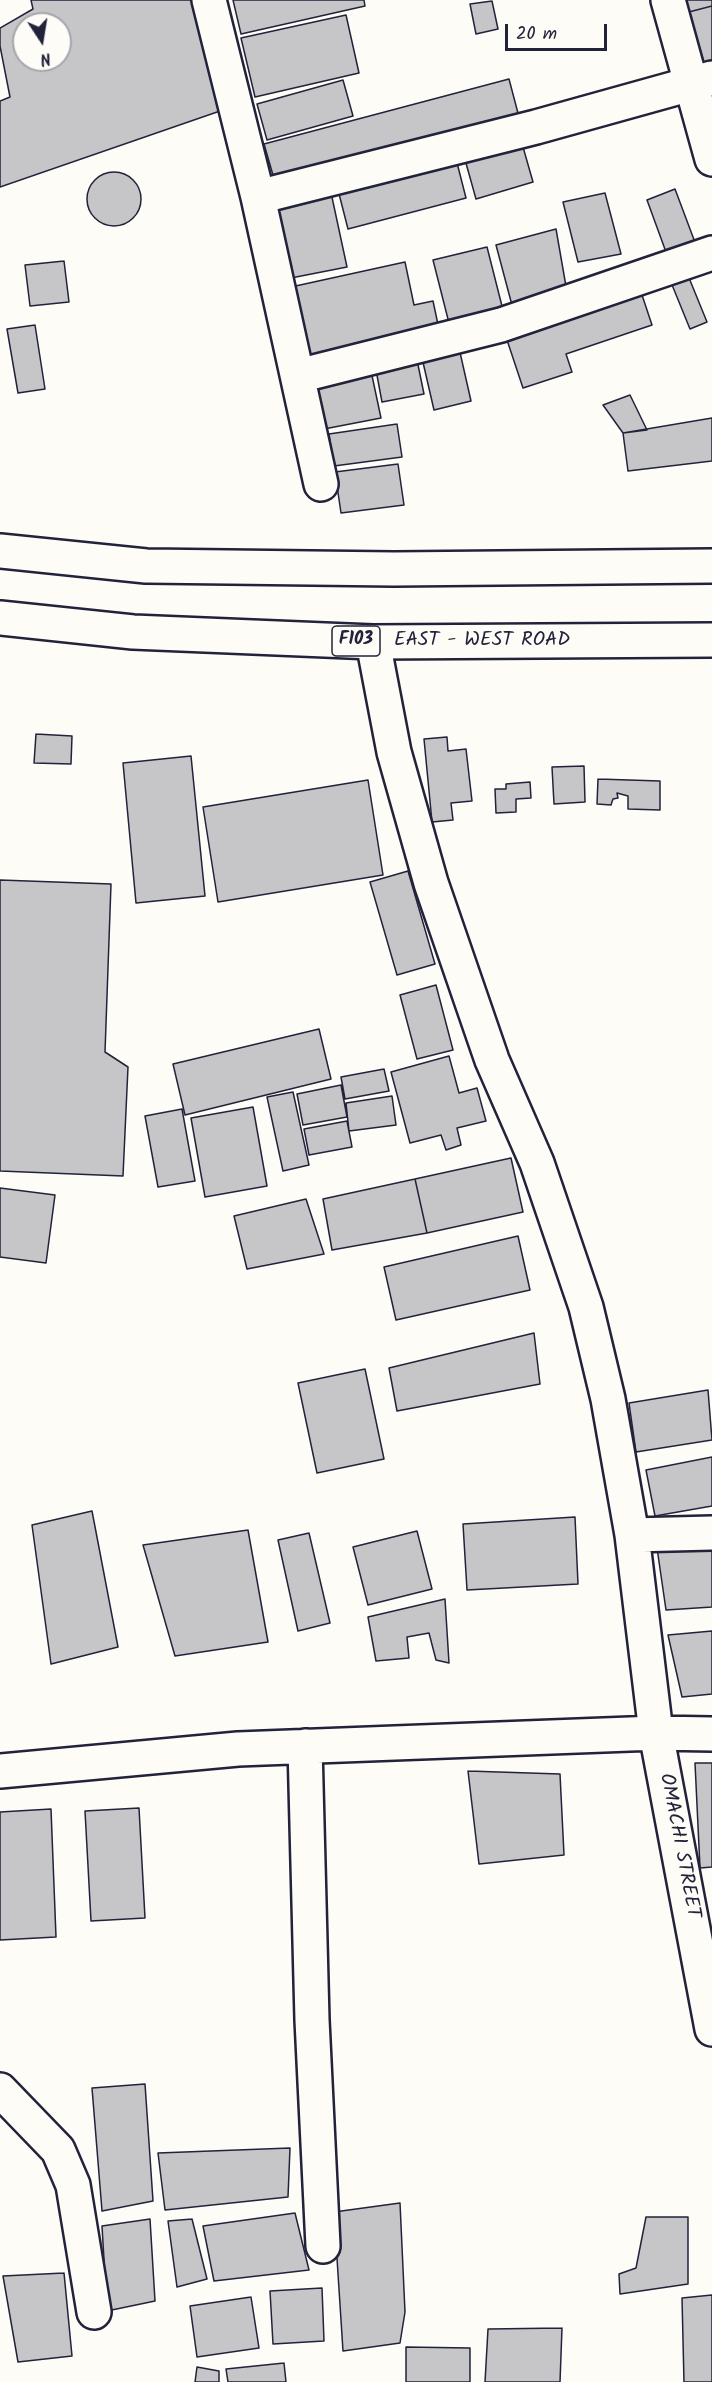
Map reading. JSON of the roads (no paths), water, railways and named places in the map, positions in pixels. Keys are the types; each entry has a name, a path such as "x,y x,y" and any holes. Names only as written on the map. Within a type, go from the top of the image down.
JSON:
{"street":[{"path":"209,0 258,197 321,484"},
{"path":"668,0 701,80 712,159"},
{"path":"258,197 536,127 701,80"},
{"path":"298,376 501,325 712,253"},
{"path":"0,551 146,566 442,569 712,566"},
{"name":"EAST - WEST ROAD","path":"0,618 133,632 373,642 712,640"},
{"name":"OMACHI STREET","path":"373,642 394,752 430,883 492,1060 537,1163 586,1307 608,1399 632,1535 656,1733 712,2029"},
{"path":"632,1535 712,1533"},
{"path":"0,1771 238,1749 656,1733 712,1734"},
{"path":"304,1746 312,2020 323,2246"},
{"path":"0,2090 58,2150 73,2185 94,2312"}]}
